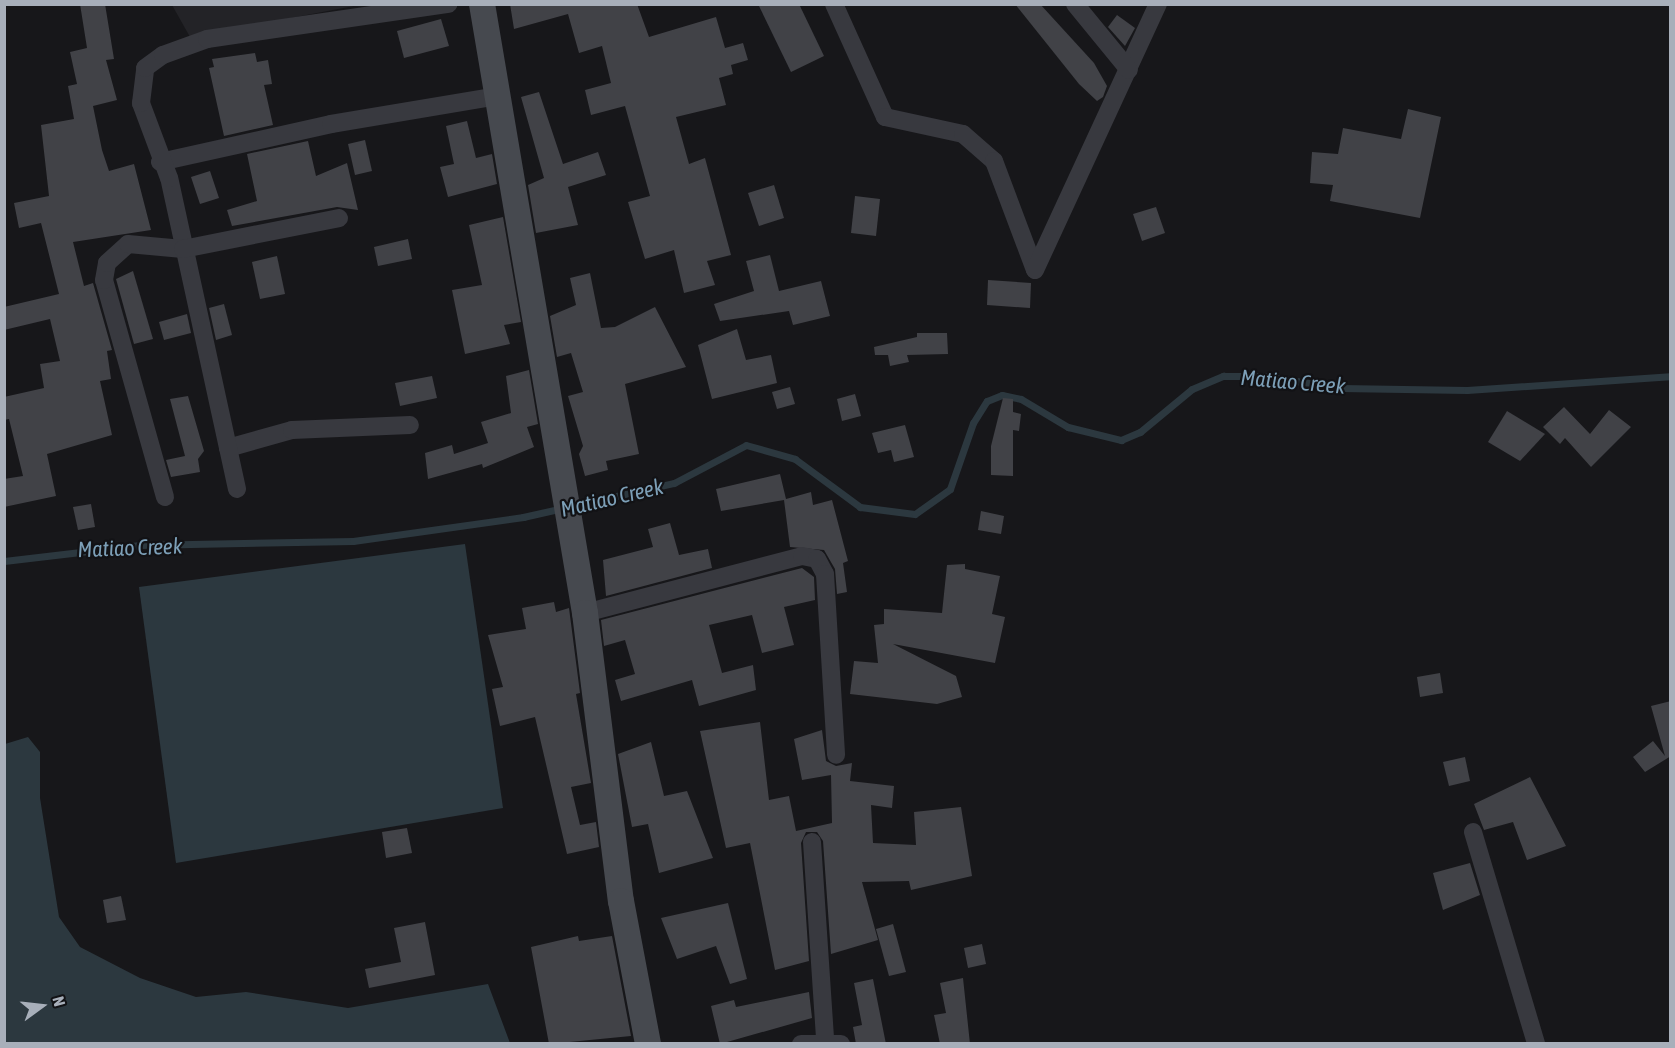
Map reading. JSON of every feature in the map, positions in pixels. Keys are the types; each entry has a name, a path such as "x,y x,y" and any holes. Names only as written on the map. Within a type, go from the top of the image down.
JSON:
{"street":[{"path":"237,489 169,178 160,162 139,83 145,68 163,55 207,39 448,4"},
{"path":"482,4 499,96 561,485 585,613 621,901 648,1044"},
{"path":"834,4 885,117 963,134 994,161 1035,270 1158,4"},
{"path":"1075,4 1129,69"},
{"path":"160,162 331,124 499,96"},
{"path":"165,497 104,280 107,263 128,244 183,249 339,218"},
{"path":"228,448 292,430 410,425"},
{"path":"585,613 802,556 817,559 825,574 836,755"},
{"path":"1473,832 1536,1044"},
{"path":"801,1044 833,1042 812,842"}],"shaded area":[{"path":"172,5 359,5 190,37"},
{"path":"465,544 503,808 176,863 139,587"},
{"path":"28,737 40,752 40,798 59,917 80,947 140,978 196,997 246,992 348,1008 488,984 510,1043 5,1043 5,744"}],"building":[{"path":"80,4 105,4 114,59 106,60 117,100 93,106 109,171 134,164 151,230 73,242 84,286 93,283 112,350 107,351 111,379 100,381 112,435 47,454 56,496 4,507 4,479 23,476 9,419 4,420 4,397 44,388 40,364 60,361 50,319 4,330 4,307 59,294 41,223 19,228 14,203 49,196 41,125 74,119 68,86 77,84 70,52 87,48"},
{"path":"510,4 637,4 649,37 716,17 725,48 743,43 748,60 731,65 733,74 719,78 726,105 676,117 689,164 705,158 731,255 707,261 715,285 684,293 674,250 645,259 628,202 650,196 625,106 591,115 585,90 611,83 602,46 579,53 568,14 514,29"},
{"path":"758,4 799,4 824,56 791,72"},
{"path":"1015,4 1040,4 1094,63 1107,86 1103,97 1097,101 1079,84"},
{"path":"1117,15 1135,28 1125,46 1108,27"},
{"path":"441,19 449,46 404,58 397,31"},
{"path":"255,53 257,62 268,60 272,84 264,85 273,125 224,136 209,68 214,67 212,59"},
{"path":"539,92 563,164 598,152 606,175 568,187 578,225 536,233 528,185 544,178 521,97"},
{"path":"1408,109 1441,117 1420,218 1330,201 1333,185 1310,183 1312,152 1338,154 1343,128 1401,139"},
{"path":"467,121 476,158 492,154 497,184 448,197 440,167 454,164 446,126"},
{"path":"365,140 372,171 355,175 348,144"},
{"path":"308,141 316,176 347,163 358,210 337,207 232,226 227,210 257,201 247,154"},
{"path":"210,171 219,198 200,204 191,177"},
{"path":"774,185 784,218 759,226 748,193"},
{"path":"855,196 880,199 876,236 851,233"},
{"path":"1156,207 1165,233 1142,241 1133,214"},
{"path":"503,217 521,322 504,325 510,344 465,354 452,290 482,285 469,225"},
{"path":"408,239 412,259 378,266 374,247"},
{"path":"770,255 779,291 821,281 830,316 793,325 789,311 720,321 714,304 754,291 746,261"},
{"path":"277,256 285,294 260,299 252,262"},
{"path":"133,271 153,339 134,344 116,279"},
{"path":"590,273 601,328 615,327 655,307 686,367 625,384 639,454 606,461 608,470 585,476 579,454 583,446 568,396 583,392 571,353 557,357 550,316 576,305 570,278"},
{"path":"988,280 1031,283 1030,308 987,305"},
{"path":"224,304 232,335 216,340 209,308"},
{"path":"187,314 191,333 164,340 159,322"},
{"path":"737,329 746,360 771,355 777,383 712,399 698,345"},
{"path":"917,333 947,333 948,354 907,355 909,362 890,366 888,355 875,355 874,347 917,337"},
{"path":"529,370 538,424 527,427 534,447 483,468 482,464 428,479 425,453 452,445 454,454 488,443 481,422 511,413 506,376"},
{"path":"432,376 437,398 400,406 395,383"},
{"path":"790,387 795,404 777,409 772,392"},
{"path":"855,394 861,416 842,421 837,399"},
{"path":"188,396 204,451 198,459 200,472 171,477 166,460 185,456 170,399"},
{"path":"1003,398 1013,399 1013,412 1021,414 1019,431 1013,430 1013,476 991,475 991,446"},
{"path":"1564,407 1590,434 1609,410 1631,427 1591,467 1565,438 1560,444 1543,427"},
{"path":"1507,411 1545,434 1520,461 1488,442"},
{"path":"905,425 914,457 894,462 891,450 878,453 872,433"},
{"path":"780,474 786,499 811,492 813,505 832,500 848,561 843,563 847,592 837,594 835,569 824,550 790,547 784,500 721,511 716,489"},
{"path":"91,504 95,527 78,530 73,507"},
{"path":"981,511 1004,516 1001,534 978,530"},
{"path":"670,523 679,555 708,549 712,568 606,596 603,560 653,547 648,529"},
{"path":"965,564 965,569 1000,576 992,614 1005,617 995,663 893,644 956,676 962,697 937,704 850,694 854,661 878,663 874,625 884,624 884,609 942,613 947,565"},
{"path":"802,568 814,577 815,600 784,607 794,645 762,653 752,615 709,625 722,673 753,665 756,690 699,706 692,680 621,701 615,680 635,674 625,640 604,646 601,620"},
{"path":"554,602 556,612 569,608 580,693 576,694 591,783 571,787 580,825 596,822 599,847 567,854 535,717 500,726 492,689 503,687 488,635 526,629 522,608"},
{"path":"1440,673 1443,693 1420,697 1417,677"},
{"path":"1671,701 1671,756 1645,772 1633,757 1653,741 1665,756 1651,706"},
{"path":"760,722 769,800 789,796 796,831 832,823 831,775 802,780 794,739 822,730 826,761 836,766 852,763 850,781 894,786 892,808 871,805 873,843 916,845 914,812 961,807 972,876 911,890 909,881 862,882 878,940 831,954 823,841 817,832 806,832 801,843 809,961 775,970 750,843 726,848 700,731"},
{"path":"651,742 664,796 687,791 713,858 659,873 648,824 632,827 618,754"},
{"path":"1465,757 1470,781 1449,786 1443,762"},
{"path":"1530,777 1566,846 1527,860 1513,822 1484,830 1474,804"},
{"path":"407,828 412,853 386,858 382,832"},
{"path":"1470,863 1480,895 1443,910 1433,873"},
{"path":"121,896 126,920 107,923 103,900"},
{"path":"728,903 747,979 730,984 716,946 677,959 661,918"},
{"path":"425,922 435,975 369,988 365,969 401,962 394,928"},
{"path":"893,924 906,972 889,976 876,929"},
{"path":"578,936 579,941 612,936 631,1036 549,1044 531,947"},
{"path":"982,944 986,964 968,968 964,948"},
{"path":"963,978 970,1044 940,1044 934,1015 946,1013 940,983"},
{"path":"873,979 886,1044 856,1044 853,1027 862,1025 854,983"},
{"path":"809,992 812,1018 720,1044 711,1006 734,1000 736,1007"}],"waterway":[{"name":"Matiao Creek","path":"4,561 140,545 353,541 523,517 674,483 746,445 795,459 860,507 915,514 950,489 973,423 987,401 1002,395 1021,399 1068,427 1121,440 1140,432 1192,389 1223,376 1264,376 1341,388 1467,390 1670,376"}]}
